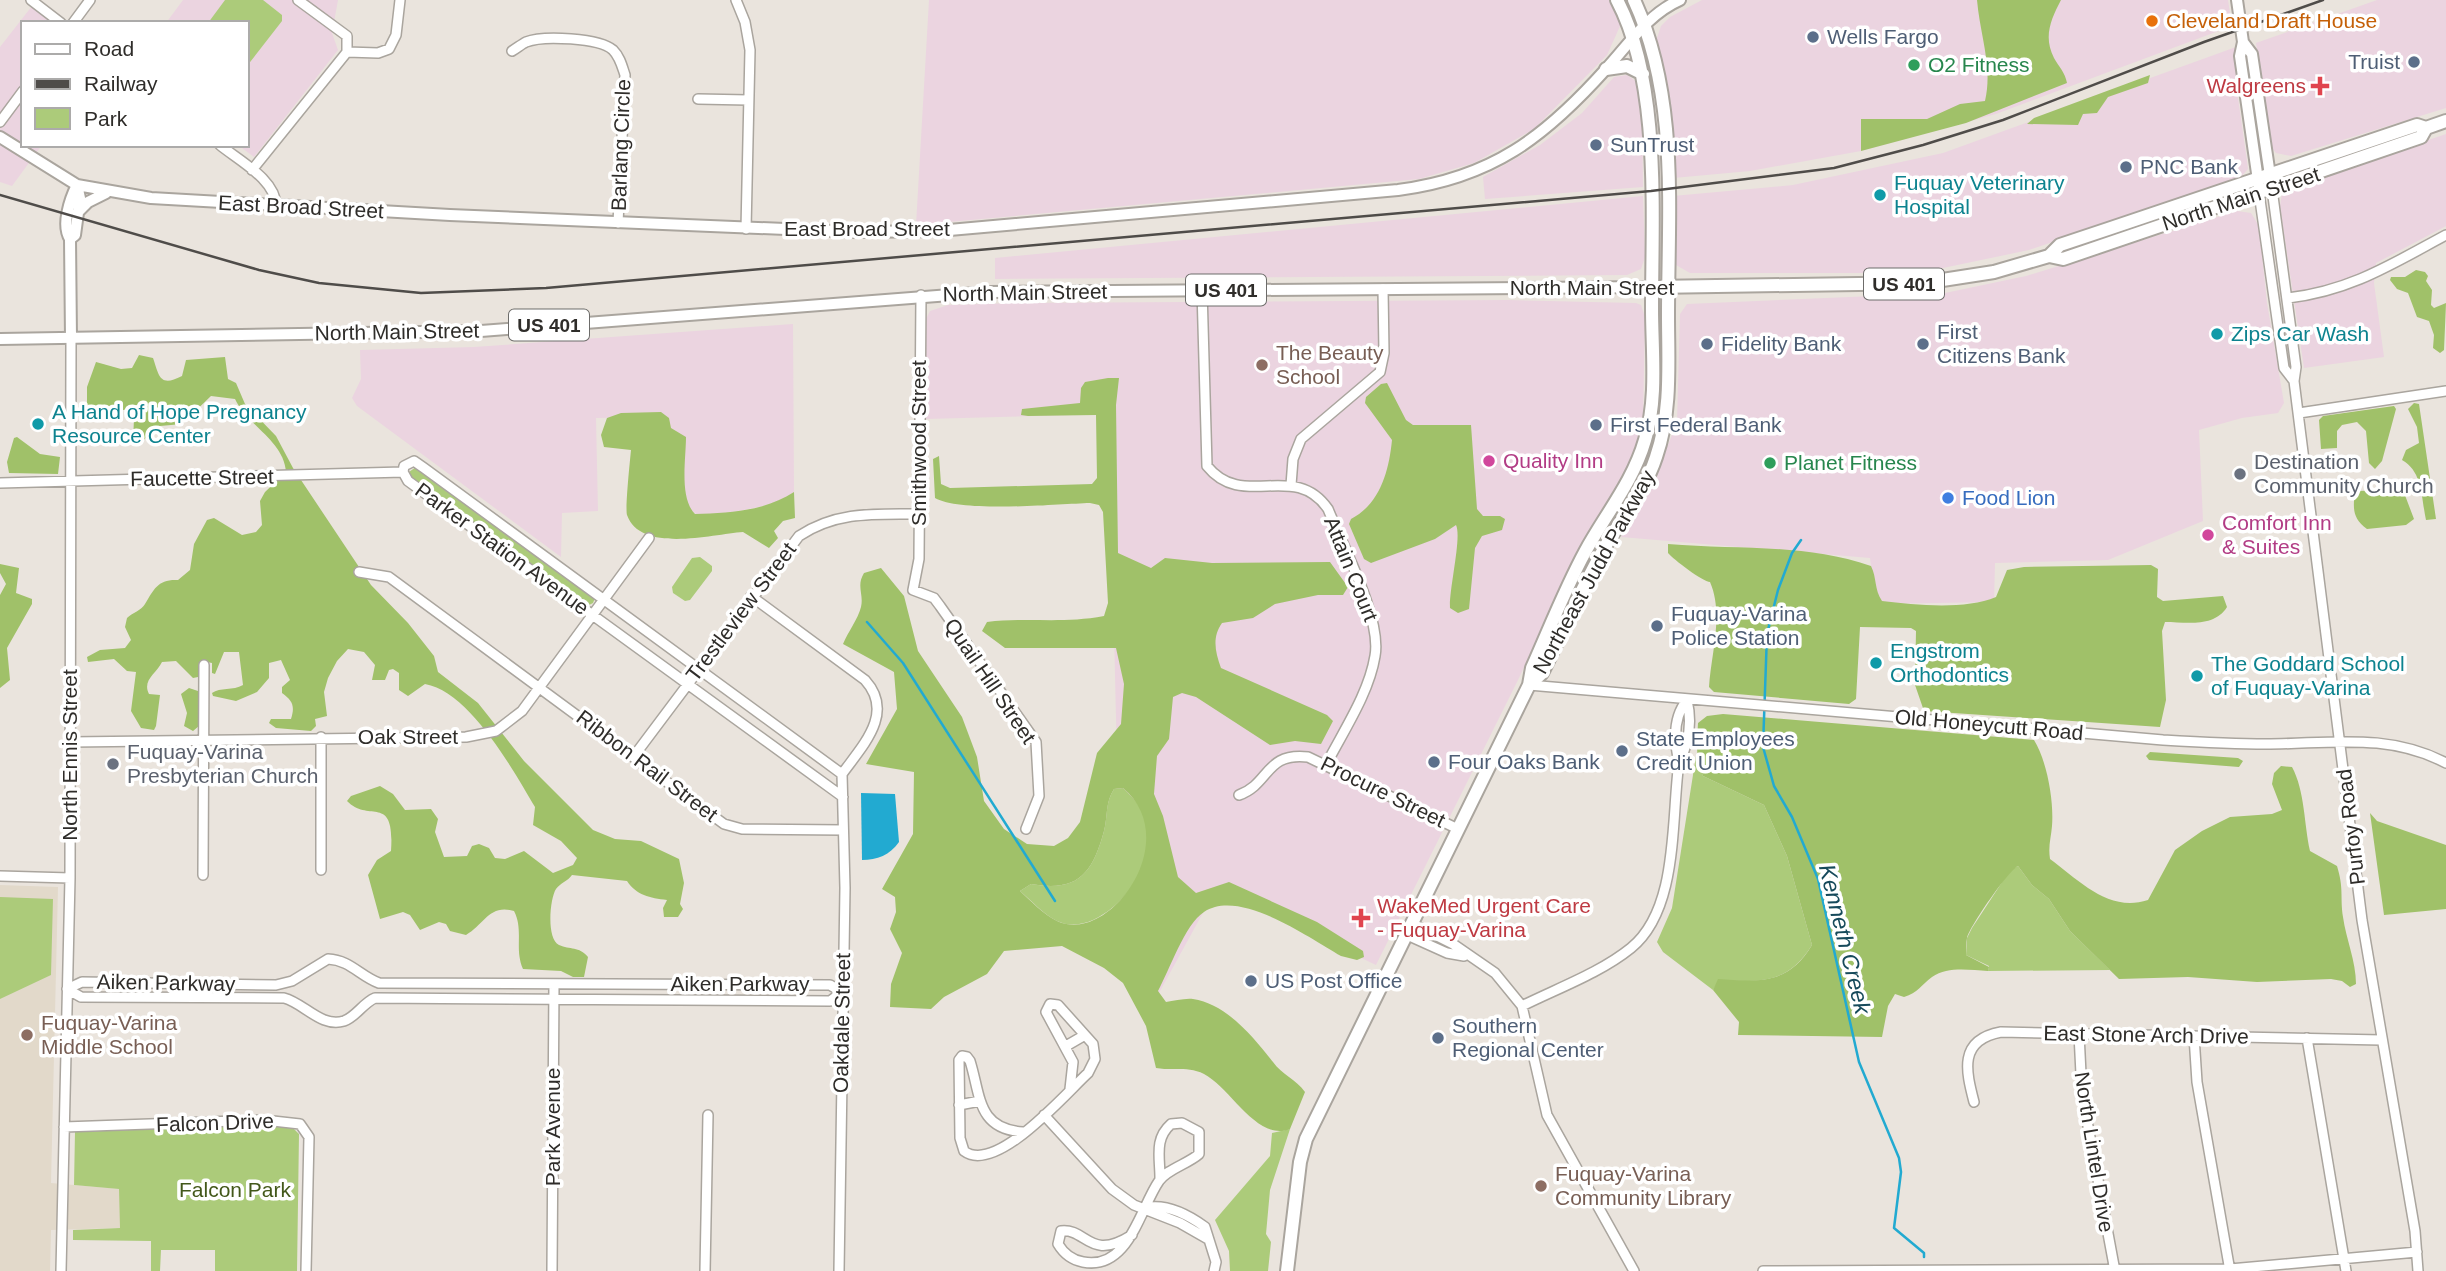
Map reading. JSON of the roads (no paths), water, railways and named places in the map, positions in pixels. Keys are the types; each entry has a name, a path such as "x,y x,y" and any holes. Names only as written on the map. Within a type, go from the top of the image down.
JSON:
{"highway":[{"name":"Northeast Judd Parkway","path":"1287,1271 1298,1175 1306,1139 1529,685 1532,668 1584,554 1636,468 1645,440 1652,406 1650,171 1643,74 1634,37 1617,0"},
{"name":"Northeast Judd Parkway","path":"1529,685 1542,673 1598,559 1650,473 1664,429 1668,378 1668,287 1664,110 1657,67 1634,0"},
{"path":"1606,69 1627,66 1643,74"},
{"name":"North Main Street","path":"2049,257 2060,246 2264,176 2417,125 2426,128 2446,121"},
{"name":"North Main Street","path":"1653,288 1923,283 1994,272 2049,257 2063,259 2421,137 2426,128"},
{"path":"1633,504 1640,478 1636,468"}],"main road":[{"name":"East Broad Street","path":"0,137 77,186 108,192 276,206 618,223 746,229 938,231 1424,187 1467,175 1552,126 1657,11 1680,0"},
{"path":"2237,0 2243,43 2252,54 2266,191"},
{"name":"North Ennis Street","path":"70,239 75,235 80,198 77,186"},
{"name":"North Ennis Street","path":"71,338 70,239 67,233 69,205 77,186"},
{"path":"78,213 88,202 108,192"},
{"name":"North Main Street","path":"0,339 481,331 921,295 1202,290 1653,288"}],"street":[{"path":"31,0 58,21"},
{"path":"74,21 90,0"},
{"path":"252,170 347,52 346,36 298,0"},
{"path":"347,52 378,53 389,49 396,35 400,0"},
{"path":"736,0 749,37 746,229"},
{"name":"Barlang Circle","path":"512,51 527,42 544,38 598,42 611,48 620,59 625,75 618,223"},
{"path":"0,122 21,94"},
{"path":"698,99 748,100"},
{"path":"223,147 270,187 276,199 276,206"},
{"name":"Purfoy Road","path":"2266,191 2287,298 2296,368 2294,381 2340,740 2381,1040 2418,1271"},
{"name":"Purfoy Road","path":"2266,191 2284,368 2294,381"},
{"path":"2287,298 2326,292 2355,283 2446,235"},
{"path":"1202,290 1207,466 1218,480 1232,486 1291,485 1293,459 1301,439 1380,372 1384,353 1383,289"},
{"name":"Smithwood Street","path":"914,590 918,572 921,295"},
{"name":"North Ennis Street","path":"61,1271 70,878 71,338"},
{"path":"2299,414 2446,391"},
{"name":"Parker Station Avenue","path":"842,774 414,461 404,466 403,472 408,481 843,797"},
{"name":"Faucette Street","path":"0,482 403,472"},
{"name":"Attain Court","path":"1291,485 1308,489 1328,509 1376,632 1376,654 1369,679 1327,763"},
{"name":"Trestleview Street","path":"634,757 787,547 819,523 846,515 919,514"},
{"name":"Oak Street","path":"71,742 481,736 510,723 540,687 649,538"},
{"name":"Ribbon Rail Street","path":"359,572 389,577 715,818 734,827 844,830"},
{"name":"Quail Hill Street","path":"914,590 934,598 1035,742 1039,796 1026,829"},
{"path":"751,596 865,680 876,695 879,710 876,724 842,774"},
{"path":"203,875 204,665"},
{"name":"Old Honeycutt Road","path":"1529,685 2163,740 2268,744 2340,740 2395,744 2446,763"},
{"path":"1522,1006 1614,960 1630,949 1650,928 1666,886 1679,762 1687,747 1690,712 1687,700"},
{"path":"321,737 321,870"},
{"name":"Procure Street","path":"1239,795 1257,784 1270,766 1287,757 1308,757 1327,763 1458,829"},
{"name":"Oakdale Street","path":"839,1271 844,830 842,774"},
{"path":"0,876 70,878"},
{"path":"1410,930 1447,953 1465,956 1495,974 1522,1006 1547,1115 1634,1271"},
{"name":"Aiken Parkway","path":"328,959 354,966 368,979 379,983 830,985 842,992 830,1001 379,998 366,1002 343,1021 333,1022 322,1020 293,1000 282,998 81,997 68,989 82,982 282,983 328,959"},
{"path":"282,983 282,998"},
{"path":"379,983 379,998"},
{"name":"Park Avenue","path":"552,1271 554,984"},
{"path":"1023,1132 1000,1128 990,1121 980,1101 970,1061 967,1056 962,1056 959,1060 961,1145 969,1155 986,1156 995,1153 1023,1132 1044,1115 1088,1073 1095,1059 1093,1044 1058,1005 1050,1004 1046,1012 1066,1046 1074,1070 1070,1089"},
{"name":"East Stone Arch Drive","path":"1974,1102 1966,1065 1970,1052 1983,1038 2001,1032 2381,1040"},
{"name":"North Lintel Drive","path":"2079,1034 2082,1094 2115,1270"},
{"path":"1066,1046 1086,1035"},
{"path":"2194,1036 2197,1082 2230,1270"},
{"path":"2307,1038 2346,1271"},
{"path":"959,1105 980,1101"},
{"path":"705,1271 708,1115"},
{"path":"1044,1115 1112,1189 1134,1205 1208,1239 1216,1262 1214,1271"},
{"name":"Falcon Drive","path":"64,1127 264,1120 300,1124 309,1137 306,1271"},
{"path":"1132,1235 1107,1246 1093,1245 1069,1230 1061,1231 1058,1244 1074,1260 1089,1263 1107,1260 1132,1235 1160,1178 1158,1142 1163,1131 1171,1124 1191,1125 1199,1132 1199,1154 1190,1163 1160,1178"},
{"path":"1763,1271 2230,1270 2417,1252"}],"water":[{"path":"861,793 895,794 899,842 887,853 868,860 862,860"}],"waterway":[{"name":"Kenneth Creek","path":"1801,540 1792,553 1778,590 1767,634 1763,747 1774,786 1792,817 1818,879 1859,1062 1899,1158 1901,1172 1894,1228 1924,1253 1924,1257"},
{"path":"867,622 903,663 1055,901"}],"railway":[{"path":"0,195 259,270 319,283 421,293 546,288 1651,191 1834,168 1923,145 2003,120 2204,42 2323,0"}],"place":[{"name":"Cleveland Draft House","path":"2152,21"},
{"name":"Wells Fargo","path":"1813,37"},
{"name":"Truist","path":"2414,62"},
{"name":"O2 Fitness","path":"1914,65"},
{"name":"Walgreens","path":"2320,86"},
{"name":"SunTrust","path":"1596,145"},
{"name":"PNC Bank","path":"2126,167"},
{"name":"Fuquay Veterinary Hospital","path":"1880,195"},
{"name":"Zips Car Wash","path":"2217,334"},
{"name":"Fidelity Bank","path":"1707,344"},
{"name":"First Citizens Bank","path":"1923,344"},
{"name":"The Beauty School","path":"1262,365"},
{"name":"A Hand of Hope Pregnancy Resource Center","path":"38,424"},
{"name":"First Federal Bank","path":"1596,425"},
{"name":"Quality Inn","path":"1489,461"},
{"name":"Planet Fitness","path":"1770,463"},
{"name":"Destination Community Church","path":"2240,474"},
{"name":"Food Lion","path":"1948,498"},
{"name":"Comfort Inn & Suites","path":"2208,535"},
{"name":"Fuquay-Varina Police Station","path":"1657,626"},
{"name":"Engstrom Orthodontics","path":"1876,663"},
{"name":"The Goddard School of Fuquay-Varina","path":"2197,676"},
{"name":"State Employees Credit Union","path":"1622,751"},
{"name":"Four Oaks Bank","path":"1434,762"},
{"name":"Fuquay-Varina Presbyterian Church","path":"113,764"},
{"name":"WakeMed Urgent Care - Fuquay-Varina","path":"1361,918"},
{"name":"US Post Office","path":"1251,981"},
{"name":"Fuquay-Varina Middle School","path":"27,1035"},
{"name":"Southern Regional Center","path":"1438,1038"},
{"name":"Fuquay-Varina Community Library","path":"1541,1186"}],"park label":[{"name":"Falcon Park","path":"235,1190"}]}
